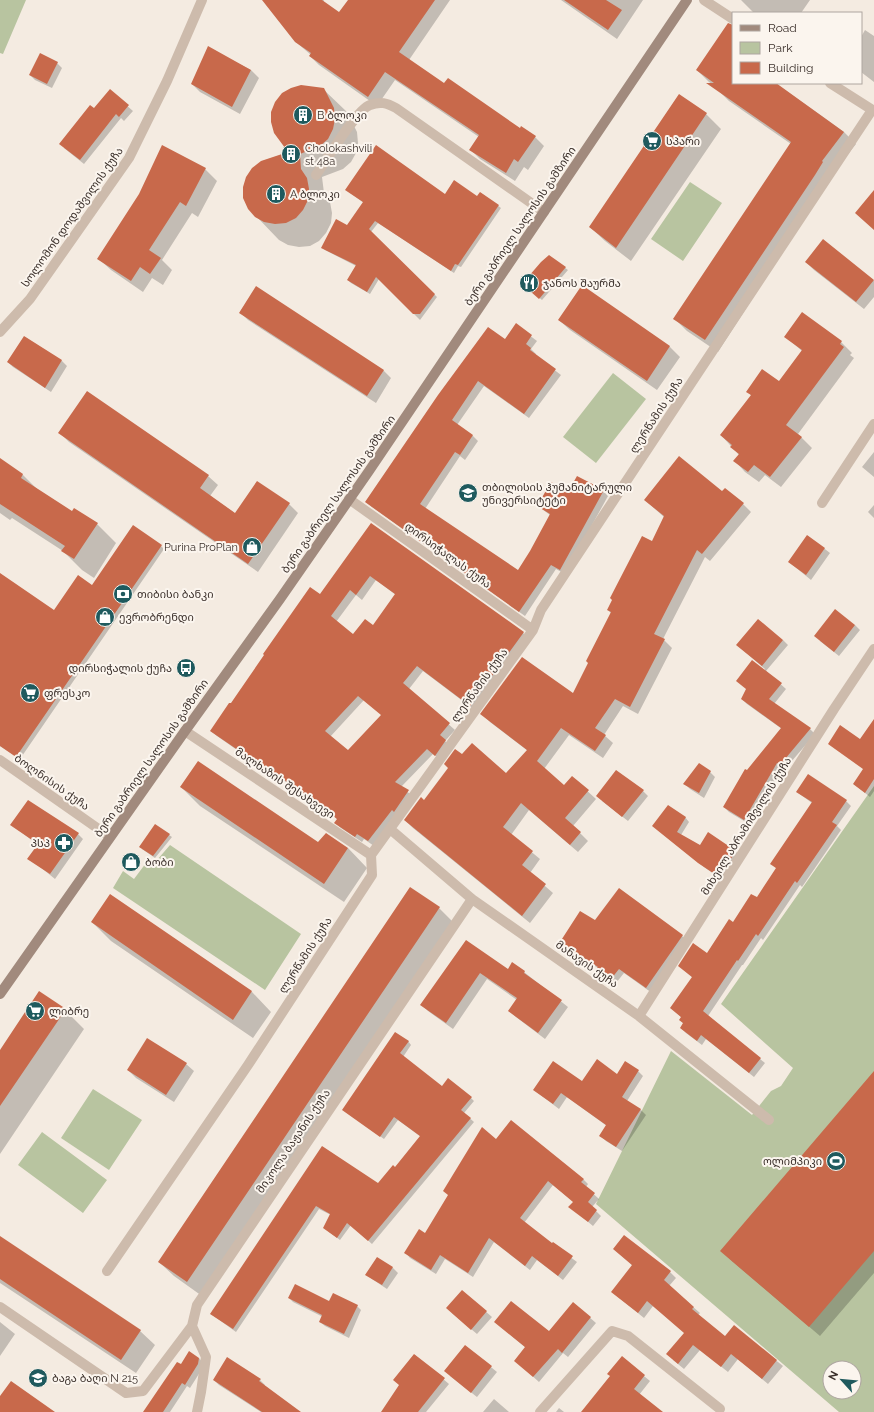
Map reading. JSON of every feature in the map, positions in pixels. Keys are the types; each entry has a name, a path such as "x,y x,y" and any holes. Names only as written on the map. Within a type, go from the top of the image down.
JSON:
{"main road":[{"name":"ბერი გაბრიელ სალოსის გამზირი","path":"0,994 280,599 687,0"}],"street":[{"name":"სოლომონ დოდაშვილის ქუჩა","path":"0,332 30,298 129,158 167,82 202,0"},
{"path":"704,0 732,18"},
{"path":"832,84 873,111"},
{"path":"316,176 361,110 369,105 386,103 396,108 544,212"},
{"name":"ლერწამის ქუჩა","path":"107,1271 248,1065 368,881 372,874 371,856 533,630 541,610 873,111"},
{"path":"822,503 874,424"},
{"name":"დირსიჭალას ქუჩა","path":"349,499 533,630"},
{"name":"მიხეილ აბრამიშვილის ქუჩა","path":"639,1016 834,709 874,649"},
{"name":"მალხაზის შესახვევი","path":"185,731 371,856"},
{"name":"ბოლნისის ქუჩა","path":"0,760 110,837"},
{"name":"მანავის ქუჩა","path":"390,829 472,899 639,1016 769,1120"},
{"name":"მიკოლა ბაჟანის ქუჩა","path":"192,1326 197,1305 472,899"},
{"path":"0,1307 126,1393 143,1391 192,1326 206,1357 197,1412"},
{"path":"540,1412 612,1331 628,1336 720,1409"}],"green space":[{"path":"0,0 26,0 3,54 0,53"},
{"path":"690,182 722,203 683,261 651,239"},
{"path":"613,373 646,399 596,463 563,437"},
{"path":"874,786 874,1412 839,1412 825,1400 862,1400 862,1360 822,1360 822,1397 596,1204 671,1051 752,1115 771,1091 781,1086 793,1068 721,1004"},
{"path":"170,845 301,934 265,990 113,888 123,871 134,879 146,863 151,867"},
{"path":"93,1089 142,1120 109,1170 61,1138"},
{"path":"42,1132 107,1180 83,1213 18,1165"}],"building":[{"path":"262,0 322,0 339,12 348,0 435,0 399,52 444,83 448,78 520,128 521,126 536,136 518,162 514,159 506,173 469,150 479,135 385,72 368,97 309,56 311,53 295,42"},
{"path":"564,0 606,0 622,10 608,30"},
{"path":"728,23 732,25 732,84 777,84 844,132 822,161 823,162 815,175 705,340 673,319 791,142 706,83 714,83 696,70"},
{"path":"208,46 251,70 232,107 191,84"},
{"path":"40,53 58,62 47,84 29,75"},
{"path":"301,85 324,88 334,108 335,119 333,129 328,139 320,146 300,154 301,169 307,178 309,189 308,200 303,210 296,218 286,223 275,224 264,222 255,217 248,209 243,198 243,187 246,177 252,168 261,161 288,152 274,133 271,122 271,112 275,102 282,93"},
{"path":"110,89 129,105 119,117 116,114 80,160 59,144 90,105 94,108"},
{"path":"679,94 707,113 616,248 589,227"},
{"path":"162,145 206,168 186,206 180,202 149,250 161,258 150,274 140,267 131,281 97,259 139,194"},
{"path":"376,145 445,194 454,180 477,196 480,192 499,205 458,265 455,264 451,271 375,221 369,229 435,294 420,314 413,314 376,277 367,292 347,280 356,265 321,248 336,219 347,225 363,202 345,190"},
{"path":"874,190 874,230 855,213"},
{"path":"823,239 874,280 856,302 805,262"},
{"path":"549,255 566,267 539,299 522,284"},
{"path":"582,285 670,346 647,381 558,320"},
{"path":"256,286 384,370 367,396 239,313"},
{"path":"802,312 842,341 840,344 844,347 786,425 802,437 770,477 754,465 748,472 733,461 739,454 730,447 732,445 720,435 751,395 746,392 762,369 779,381 802,350 784,337"},
{"path":"516,323 532,335 526,344 531,348 530,350 556,369 524,414 478,381 452,420 473,435 460,455 455,452 420,504 518,570 550,514 537,506 551,482 568,492 577,476 604,490 560,570 551,565 519,612 365,502 438,395 488,327 505,339"},
{"path":"24,336 62,360 45,388 7,362"},
{"path":"87,391 209,475 200,488 235,513 257,481 290,503 248,564 58,433"},
{"path":"679,456 722,491 725,488 744,503 702,554 697,550 654,634 665,639 630,707 615,699 595,728 606,735 595,751 561,728 537,761 564,785 572,776 589,790 565,818 581,832 570,845 521,803 503,827 533,851 522,865 546,884 522,916 404,820 421,797 424,800 448,768 444,764 455,749 462,754 472,743 506,773 527,750 480,714 522,657 573,693 588,663 586,661 611,612 607,610 612,600 610,598 642,536 652,541 664,516 644,500"},
{"path":"0,458 23,474 21,478 72,511 74,508 98,523 74,559 61,551 65,546 0,504"},
{"path":"371,523 524,632 470,706 417,666 403,683 450,723 440,735 446,740 435,756 427,749 395,782 409,790 394,812 392,810 368,841 357,834 355,837 334,823 337,819 326,810 327,809 210,731 229,703 231,703 310,587 320,594","holes":["370,576 395,594 373,625 365,619 353,634 331,616 350,590 356,595","358,696 381,715 348,750 325,731"]},
{"name":"ფრესკო","path":"133,525 162,545 16,757 0,746 0,573 54,610 78,575 92,585"},
{"path":"807,535 825,548 806,575 788,562"},
{"path":"835,609 855,625 834,652 814,636"},
{"path":"758,619 783,640 762,666 736,645"},
{"path":"752,660 782,683 769,699 811,728 780,765 777,763 744,820 723,807 745,769 747,770 781,728 741,699 746,689 736,681"},
{"path":"874,719 874,779 865,793 853,784 863,769 828,744 840,725 860,739"},
{"path":"198,761 318,842 326,833 348,848 324,884 180,787"},
{"path":"699,763 711,771 699,793 683,784"},
{"path":"616,770 644,790 622,817 596,796"},
{"path":"808,774 847,800 832,822 837,825 797,883 795,881 758,936 756,934 738,961 737,960 703,1011 761,1058 749,1073 701,1035 697,1041 680,1028 683,1023 679,1020 681,1017 670,1008 692,977 678,966 693,943 707,953 729,919 733,922 751,894 757,897 776,868 770,864 812,802 796,792"},
{"path":"28,800 79,833 50,874 27,859 38,844 10,825"},
{"path":"668,805 686,817 677,832 700,845 708,832 736,851 719,877 698,863 652,826"},
{"path":"155,824 170,834 153,856 139,847"},
{"path":"410,887 440,907 187,1282 158,1262"},
{"path":"619,888 683,935 646,988 619,969 611,979 597,968 598,967 560,942 580,911 595,920"},
{"path":"110,894 252,991 233,1020 91,922"},
{"path":"466,940 508,969 512,962 525,971 524,973 562,1000 538,1033 508,1011 517,998 480,973 446,1023 420,1005"},
{"path":"39,991 66,1009 0,1106 0,1050"},
{"path":"395,1032 409,1041 400,1053 442,1086 448,1078 472,1097 461,1110 471,1118 368,1241 347,1223 337,1238 323,1228 330,1214 316,1206 233,1329 210,1314 322,1146 378,1183 393,1165 395,1167 420,1136 394,1117 380,1137 342,1110"},
{"path":"147,1038 187,1063 166,1095 127,1070"},
{"path":"597,1059 617,1074 625,1061 639,1070 622,1097 641,1109 616,1147 599,1136 606,1125 561,1093 553,1104 533,1090 553,1061 582,1081"},
{"name":"ოლიმპიკი","path":"874,1071 874,1251 809,1327 720,1251"},
{"path":"511,1120 584,1179 581,1182 595,1193 588,1202 597,1210 588,1222 568,1207 573,1202 548,1181 520,1218 552,1243 553,1242 573,1256 558,1276 532,1256 525,1266 489,1238 468,1273 440,1255 431,1270 404,1253 419,1229 425,1233 448,1195 443,1191 482,1127 496,1139"},
{"path":"624,1235 671,1271 664,1280 694,1307 692,1309 725,1336 734,1325 777,1360 762,1379 731,1354 721,1367 693,1345 678,1364 666,1354 684,1333 647,1301 638,1313 611,1292 632,1265 613,1249"},
{"path":"0,1236 141,1330 121,1360 0,1279"},
{"path":"377,1257 393,1267 382,1285 365,1275"},
{"path":"295,1284 329,1301 333,1293 358,1305 344,1334 319,1322 322,1315 288,1298"},
{"path":"462,1290 487,1311 471,1330 446,1308"},
{"path":"511,1301 549,1331 573,1302 591,1317 562,1353 558,1349 533,1377 514,1361 525,1347 494,1322"},
{"path":"465,1345 492,1366 471,1393 444,1371"},
{"path":"189,1351 199,1358 198,1364 185,1385 182,1383 163,1412 143,1412 177,1362 181,1364"},
{"path":"414,1354 445,1378 418,1412 381,1412 399,1385 393,1380"},
{"path":"622,1356 645,1375 634,1389 663,1412 581,1412 610,1376 607,1374"},
{"path":"227,1357 261,1379 259,1381 301,1412 262,1412 213,1380"},
{"path":"11,1381 55,1412 0,1412 0,1396"}],"place":[{"name":"B ბლოკი","path":"303,115"},
{"name":"სპარი","path":"652,141"},
{"name":"Cholokashvili st 48a","path":"291,154"},
{"name":"A ბლოკი","path":"276,194"},
{"name":"ჯანოს შაურმა","path":"529,283"},
{"name":"თბილისის ჰუმანიტარული უნივერსიტეტი","path":"468,493"},
{"name":"Purina ProPlan","path":"252,547"},
{"name":"თიბისი ბანკი","path":"123,594"},
{"name":"ევრობრენდი","path":"105,617"},
{"name":"დირსიჭალის ქუჩა","path":"186,668"},
{"name":"ფრესკო","path":"30,693"},
{"name":"პსპ","path":"64,843"},
{"name":"ბობი","path":"131,862"},
{"name":"ლიბრე","path":"35,1011"},
{"name":"ოლიმპიკი","path":"836,1161"},
{"name":"ბაგა ბაღი N 215","path":"38,1378"}]}
